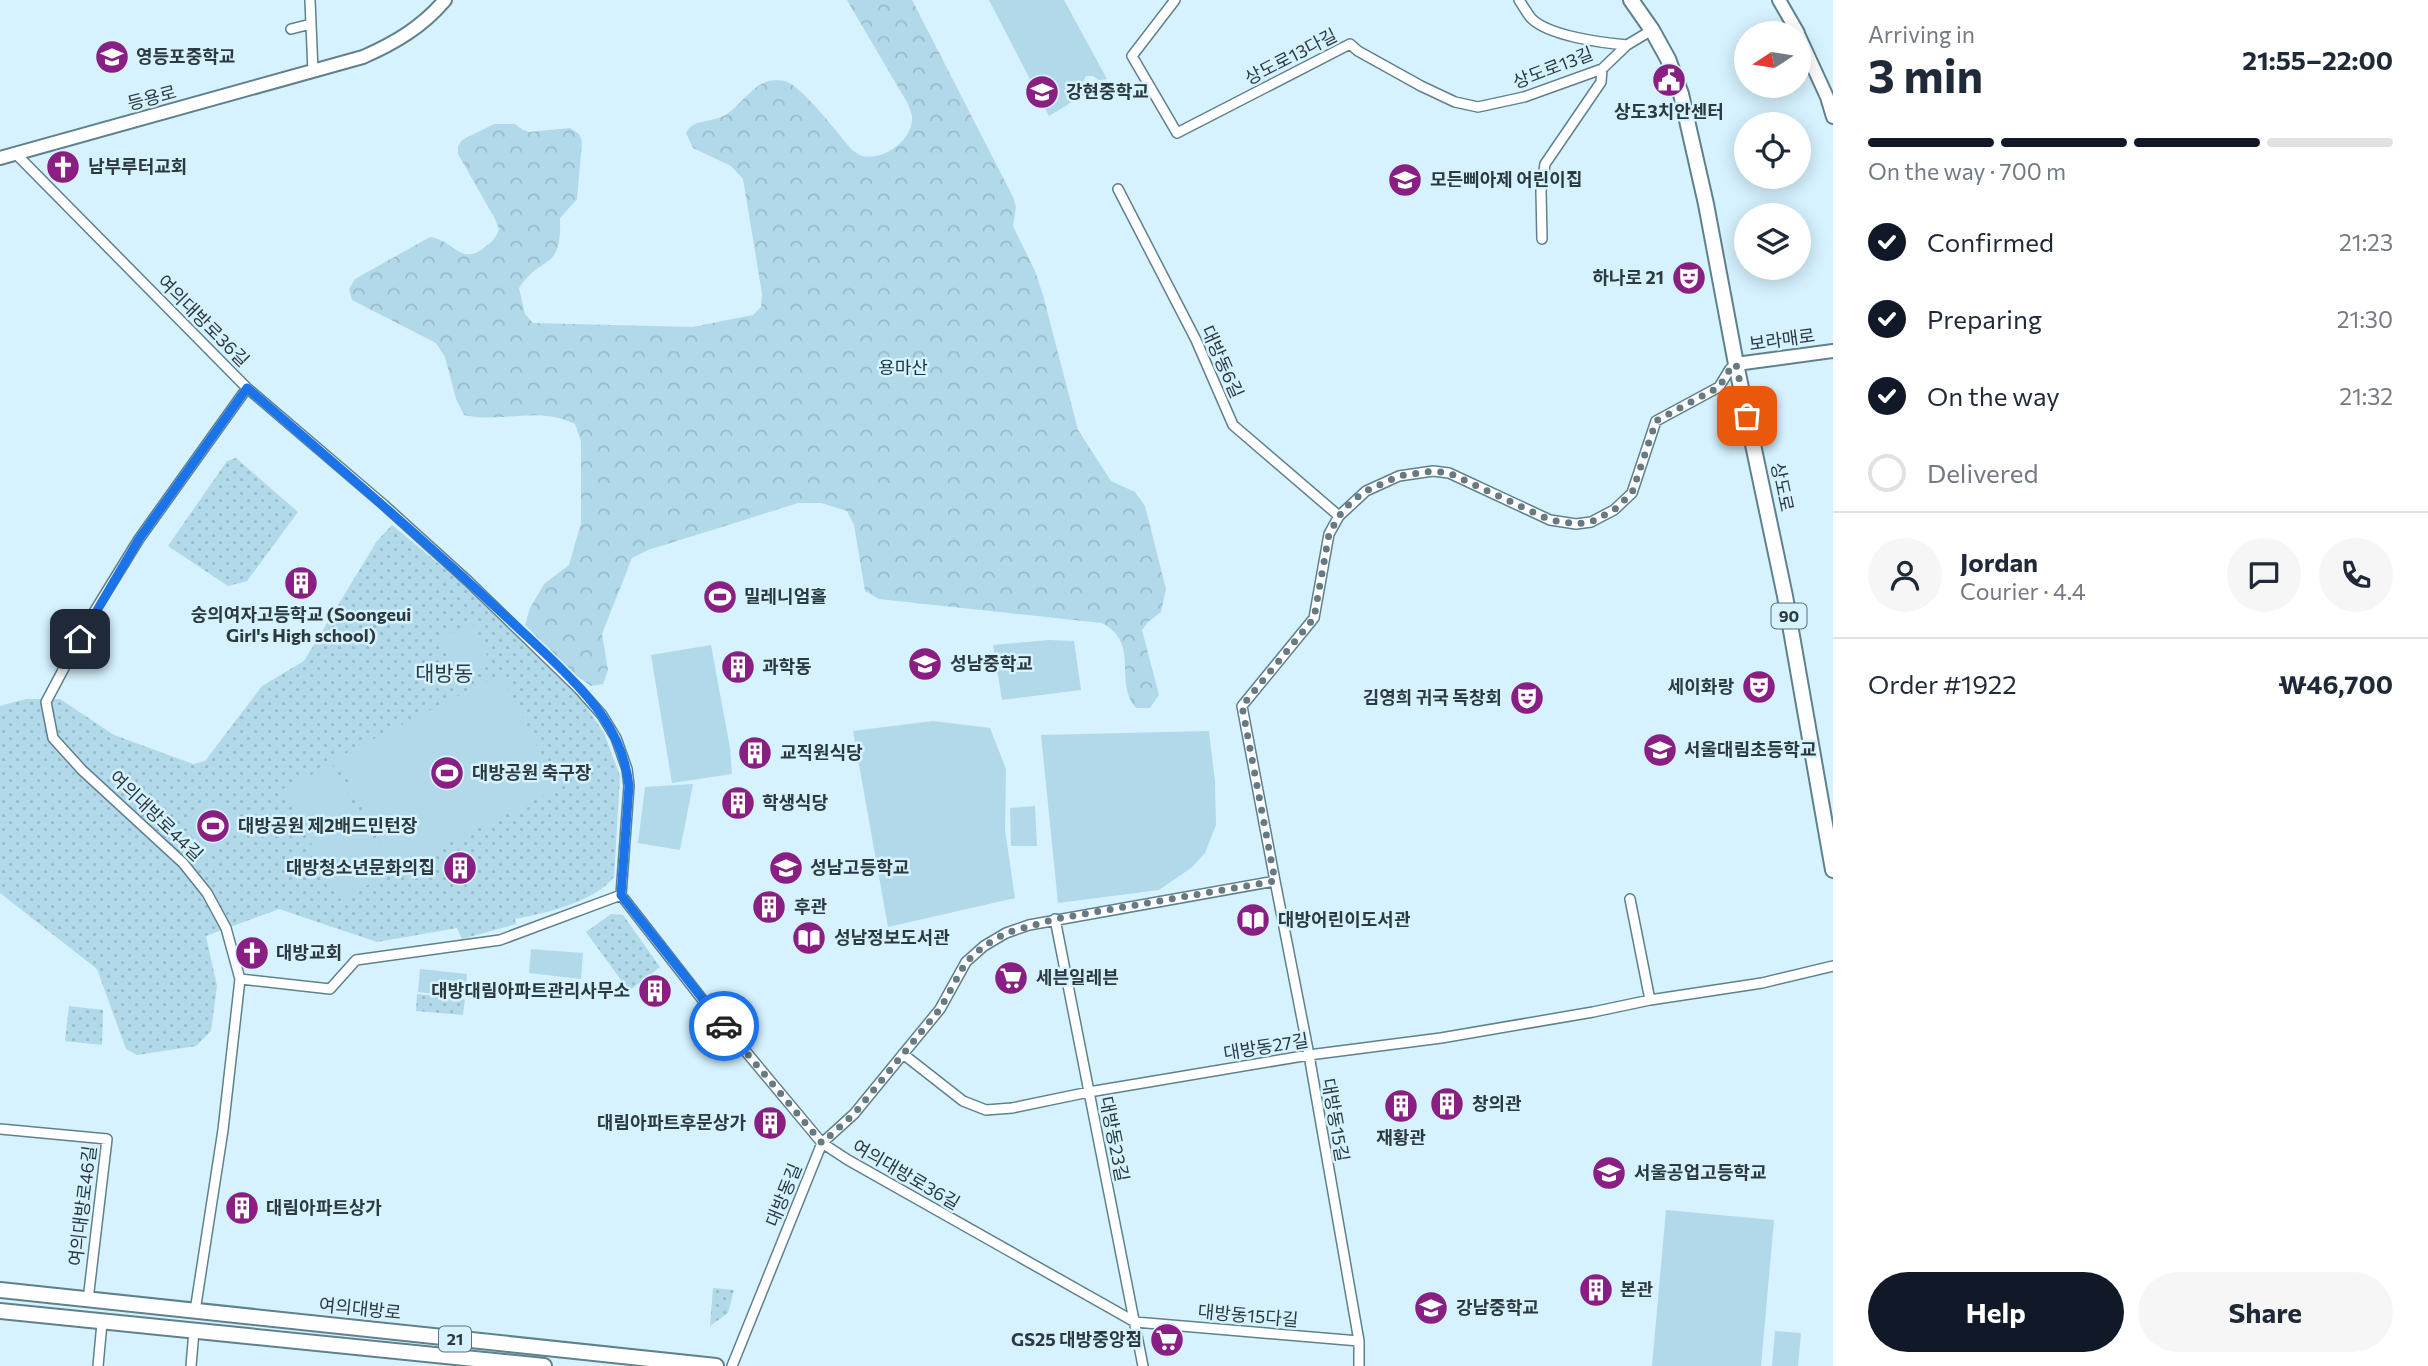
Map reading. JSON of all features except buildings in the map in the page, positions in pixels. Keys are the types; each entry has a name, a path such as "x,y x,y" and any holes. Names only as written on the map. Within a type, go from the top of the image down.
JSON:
{"main road":[{"name":"상도로","path":"1631,0 1668,59 1681,94 1706,204 1736,364 1785,596 1833,870"},
{"name":"여의대방로","path":"0,1290 716,1366"},
{"path":"0,1311 493,1363 544,1366"}],"street":[{"path":"310,0 313,72"},
{"name":"등용로","path":"0,158 313,72 383,49 418,27 445,0"},
{"name":"상도로13다길","path":"1175,0 1132,56 1177,133 1350,44 1358,51 1455,102 1478,107 1495,104"},
{"path":"1519,0 1538,24 1588,41 1627,45"},
{"path":"1779,0 1790,21"},
{"path":"291,29 311,24"},
{"name":"상도로13길","path":"1495,104 1524,97 1602,69 1627,45 1652,30"},
{"path":"1811,63 1833,117"},
{"path":"1542,239 1541,191 1545,164 1601,82 1602,69"},
{"name":"여의대방로36길","path":"15,153 247,388 468,581 579,689 602,715 616,738 627,769 629,786 621,895 702,999 822,1143 878,1178 1135,1322"},
{"name":"대방동6길","path":"1118,189 1196,340 1233,425 1339,516"},
{"name":"보라매로","path":"1736,364 1833,351"},
{"path":"1275,881 1242,706 1314,618 1329,534 1339,516 1366,491 1399,476 1433,471 1449,473 1550,520 1576,524 1591,522 1614,510 1632,493 1656,421 1719,387 1736,364"},
{"name":"여의대방로44길","path":"194,1331 223,1130 240,979 226,928 207,893 183,863 82,770 53,738 46,702 91,617 139,539 247,388"},
{"name":"대방동길","path":"732,1366 822,1143 854,1114 903,1054 944,1002 966,962 984,946 1006,933 1055,919 1275,881"},
{"name":"대방동15길","path":"1275,881 1309,1055 1359,1341 1359,1366"},
{"path":"240,979 330,989 356,960 500,940 621,895"},
{"path":"1630,899 1650,1000"},
{"name":"대방동23길","path":"1055,919 1143,1366"},
{"name":"대방동27길","path":"903,1054 963,1101 986,1110 1012,1108 1089,1092 1309,1055 1441,1038 1650,1000 1762,983 1833,966"},
{"name":"여의대방로46길","path":"0,1129 107,1139 88,1300"},
{"name":"대방동15다길","path":"1135,1322 1359,1341"},
{"path":"98,1366 102,1323"},
{"path":"191,1366 194,1331"}],"green space":[{"name":"용마산","path":"847,0 912,0 1013,197 1016,207 1013,226 1035,271 1043,295 1078,430 1111,481 1135,492 1145,506 1166,589 1161,612 1142,630 1159,695 1150,708 1136,708 1126,686 1121,641 1102,623 879,599 865,591 854,525 847,511 821,503 798,503 648,550 632,558 602,634 608,670 603,684 591,686 577,676 525,625 530,608 544,584 569,565 581,523 581,441 575,424 547,416 493,418 464,415 456,399 445,357 436,343 352,300 349,289 355,279 430,237 470,254 492,241 499,229 458,154 458,146 462,140 494,124 515,124 529,132 570,128 579,134 582,142 577,199 560,218 558,247 554,255 527,277 519,288 525,314 533,323 692,327 753,315 761,307 762,294 743,179 731,166 693,148 686,133 693,125 727,114 763,83 781,80 801,92 852,150 860,155 870,157 894,148 907,135 911,112"},
{"path":"989,0 1064,0 1107,79 1099,80 1086,76 1081,85 1085,94 1049,116"},
{"path":"236,458 298,512 247,581 228,586 168,546 227,461"},
{"path":"392,525 463,584 574,689 604,733 620,776 614,877 582,900 555,910 515,919 516,924 462,939 457,928 377,942 279,909 206,936 217,986 211,1031 196,1046 137,1055 126,1049 97,969 0,893 0,706 26,699 60,699 114,735 193,764 205,761 262,686 304,661 377,541"},
{"path":"472,623 491,664 457,680 439,638"},
{"path":"1049,640 1074,641 1081,690 1002,700 993,645"},
{"path":"711,645 730,748 732,774 672,783 651,655"},
{"name":"대방공원 축구장","path":"501,674 558,788 394,871 337,758"},
{"path":"933,721 990,728 1006,769 1005,830 1015,898 888,927 853,731"},
{"path":"1209,731 1215,782 1216,825 1205,853 1191,868 1159,890 1058,903 1041,735"},
{"path":"332,764 389,874 340,899 283,789"},
{"path":"693,784 680,850 638,843 645,787"},
{"name":"대방공원 제2배드민턴장","path":"221,797 243,830 205,856 183,823"},
{"path":"1035,806 1037,846 1011,846 1010,808"},
{"path":"611,914 623,915 660,967 629,991 586,932"},
{"path":"531,949 583,953 581,979 529,973"},
{"path":"420,969 467,974 465,997 418,992"},
{"path":"417,994 465,999 463,1015 416,1011"},
{"path":"69,1006 103,1010 102,1045 65,1041"},
{"path":"1666,1210 1774,1220 1761,1366 1652,1366"},
{"path":"713,1288 734,1290 728,1313 710,1326"},
{"path":"1775,1331 1801,1333 1798,1366 1772,1366"}],"way so far":[{"path":"724,1026 822,1143 854,1114 940,1009 966,962 984,946 1006,933 1055,919 1275,881 1242,706 1314,618 1329,534 1351,502 1366,491 1399,476 1417,471 1433,471 1449,473 1550,520 1563,524 1591,522 1614,510 1632,493 1656,421 1696,397 1719,387 1736,364 1747,416"}],"place":[{"name":"영등포중학교","path":"112,57"},
{"name":"상도3치안센터","path":"1669,80"},
{"name":"강현중학교","path":"1042,92"},
{"name":"남부루터교회","path":"63,167"},
{"name":"모든삐아제 어린이집","path":"1405,180"},
{"name":"하나로 21","path":"1689,278"},
{"name":"숭의여자고등학교 (Soongeui Girl's High school)","path":"301,583"},
{"name":"밀레니엄홀","path":"720,597"},
{"name":"성남중학교","path":"925,664"},
{"name":"과학동","path":"738,667"},
{"name":"세이화랑","path":"1759,687"},
{"name":"김영희 귀국 독창회","path":"1527,698"},
{"name":"서울대림초등학교","path":"1660,750"},
{"name":"교직원식당","path":"755,753"},
{"name":"대방공원 축구장","path":"447,773"},
{"name":"학생식당","path":"738,803"},
{"name":"대방공원 제2배드민턴장","path":"213,826"},
{"name":"대방청소년문화의집","path":"460,868"},
{"name":"성남고등학교","path":"786,868"},
{"name":"후관","path":"769,907"},
{"name":"대방어린이도서관","path":"1253,920"},
{"name":"성남정보도서관","path":"809,938"},
{"name":"대방교회","path":"252,953"},
{"name":"세븐일레븐","path":"1011,978"},
{"name":"대방대림아파트관리사무소","path":"655,991"},
{"name":"창의관","path":"1447,1104"},
{"name":"재황관","path":"1401,1106"},
{"name":"대림아파트후문상가","path":"770,1123"},
{"name":"서울공업고등학교","path":"1609,1173"},
{"name":"대림아파트상가","path":"242,1208"},
{"name":"본관","path":"1596,1290"},
{"name":"강남중학교","path":"1431,1308"},
{"name":"GS25 대방중앙점","path":"1167,1340"}],"district":[{"name":"대방동","path":"444,674"}],"route":[{"path":"80,639 139,539 247,388 468,581 579,689 602,715 622,753 629,786 621,895 724,1026"}]}
